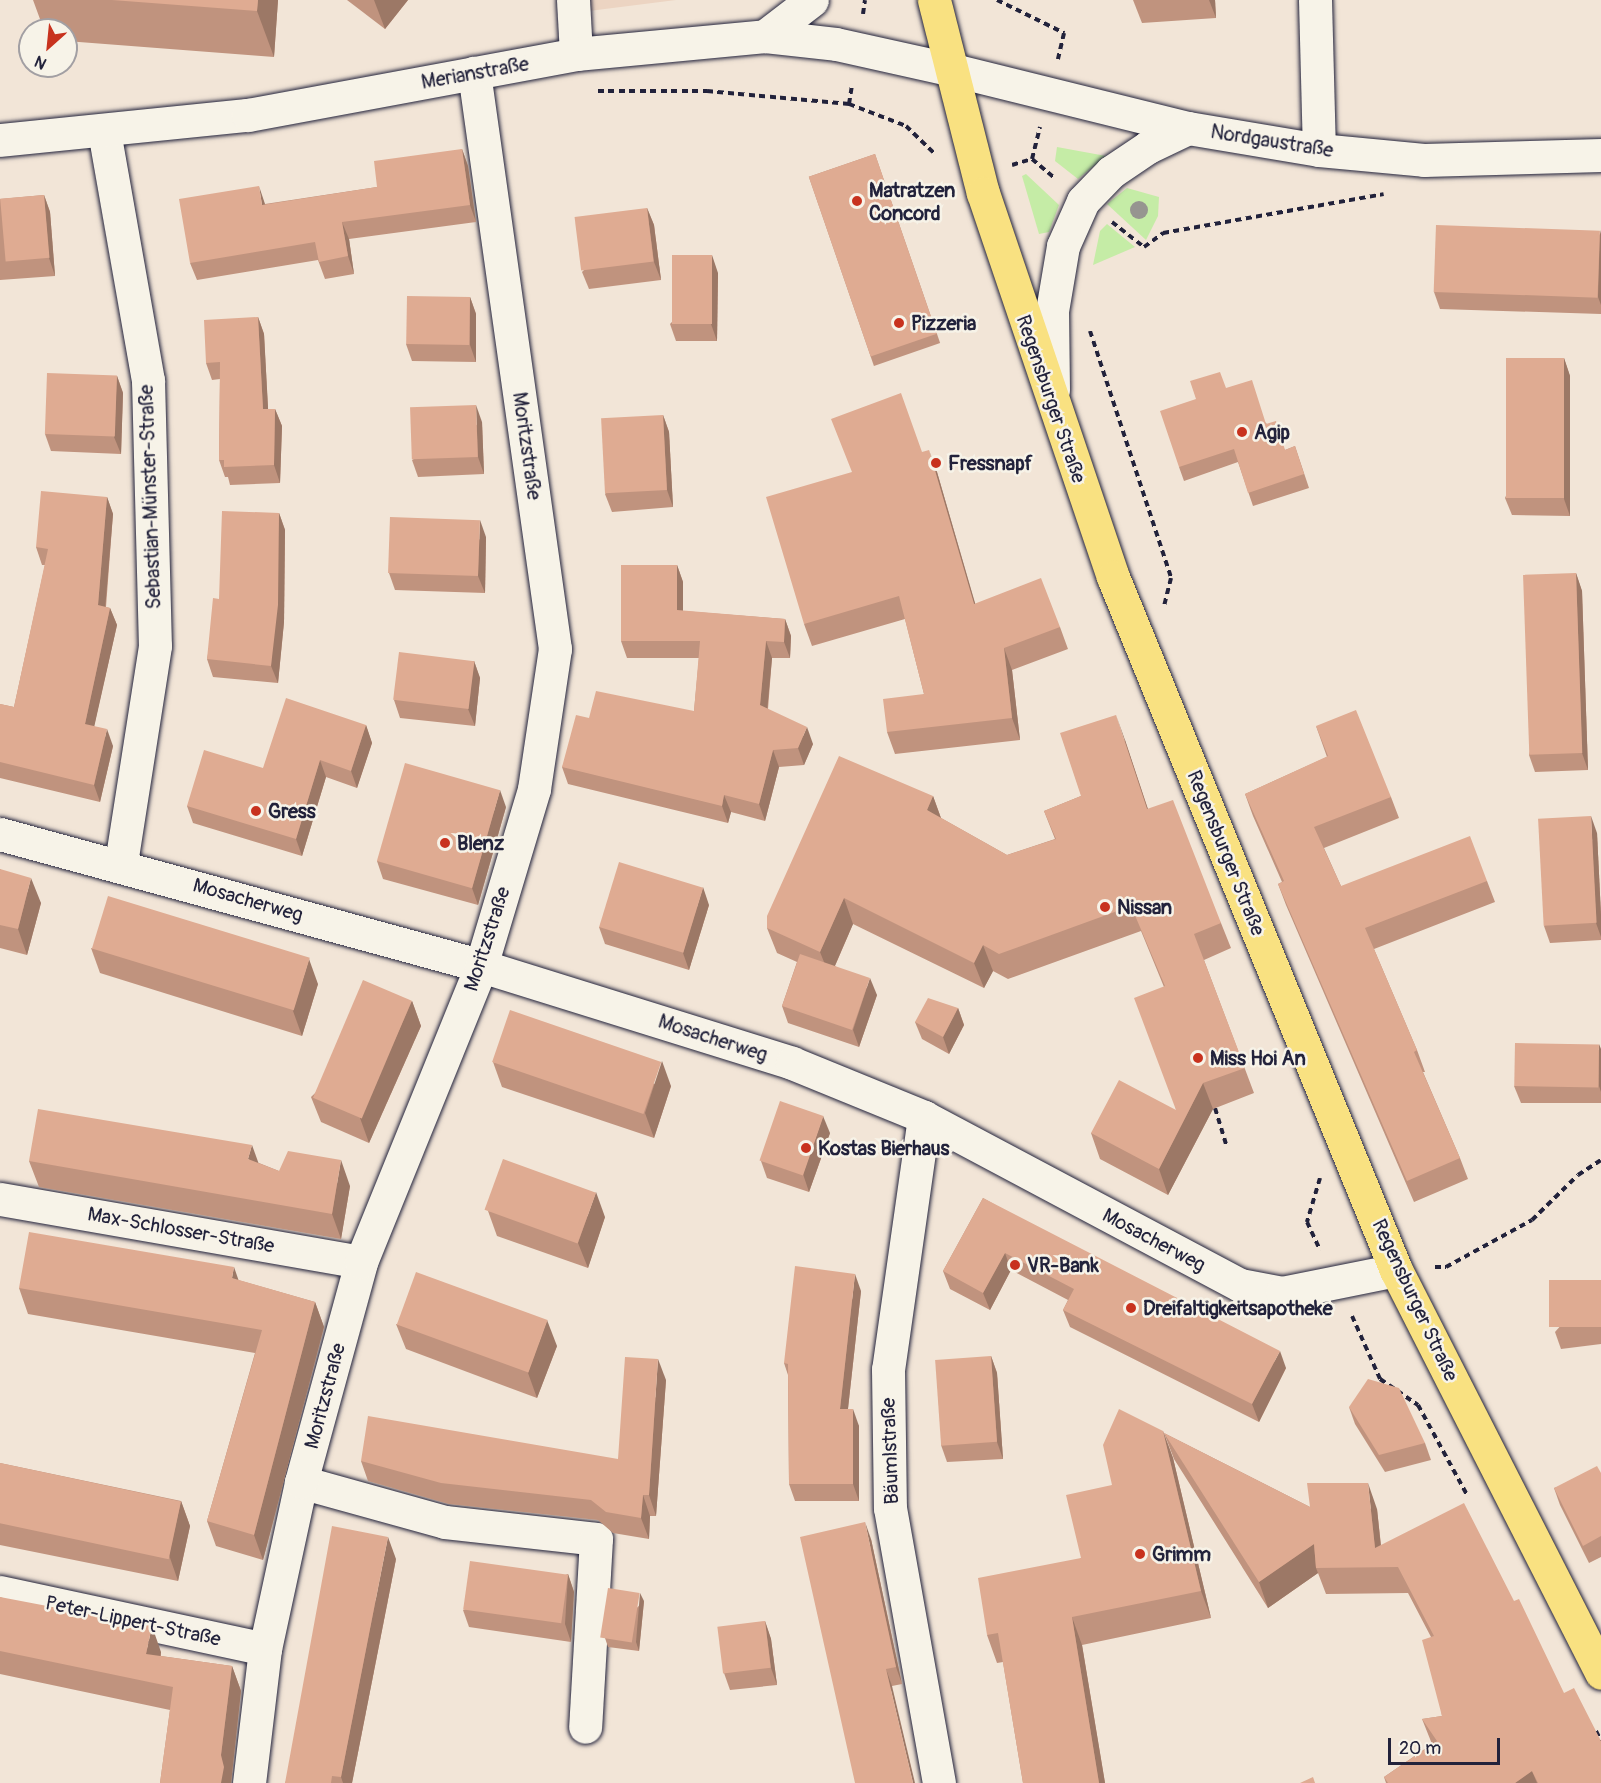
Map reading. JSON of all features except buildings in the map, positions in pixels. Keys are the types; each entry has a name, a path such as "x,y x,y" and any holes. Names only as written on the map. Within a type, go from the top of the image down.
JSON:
{"main road":[{"name":"Regensburger Straße","path":"934,0 949,69 977,175 1053,407 1113,577 1396,1270 1601,1673"}],"street":[{"path":"573,0 576,54"},
{"path":"765,36 812,0"},
{"path":"1315,0 1319,150"},
{"name":"Merianstraße","path":"0,140 248,115 576,54 765,36 836,44 949,69"},
{"name":"Nordgaustraße","path":"949,69 1188,128 1319,150 1424,160 1601,155"},
{"name":"Moritzstraße","path":"249,1783 265,1650 301,1482 361,1262 481,966 534,789 555,649 474,73"},
{"path":"1053,407 1052,311 1064,246 1083,201 1111,171 1148,147 1188,128"},
{"name":"Sebastian-Münster-Straße","path":"104,131 148,380 155,646 121,864"},
{"name":"Mosacherweg","path":"0,834 121,864 481,966 792,1063 924,1117 1240,1285 1282,1293 1337,1284 1396,1270"},
{"name":"Bäumlstraße","path":"924,1117 888,1369 890,1508 939,1783"},
{"name":"Max-Schlosser-Straße","path":"0,1199 361,1262"},
{"path":"301,1482 445,1522 596,1539 585,1728"},
{"name":"Peter-Lippert-Straße","path":"0,1592 265,1650"}],"path":[{"path":"977,175 1032,159 1144,247 1163,233 1415,189 1424,160"},
{"path":"1086,318 1172,578 1164,610"},
{"path":"1215,1108 1226,1145"},
{"path":"1396,1270 1446,1267 1532,1220 1578,1175 1601,1160"},
{"path":"1430,1256 1440,1277"},
{"path":"1337,1284 1380,1379 1418,1405 1470,1500"},
{"path":"1590,1720 1601,1741"}],"shaded area":[{"path":"588,0 676,0 589,11"}],"green space":[{"path":"1057,147 1106,156 1078,179 1055,161"},
{"path":"1026,174 1059,205 1049,232 1039,234 1022,176"},
{"path":"1127,188 1159,197 1158,216 1146,240 1107,204"},
{"path":"1107,224 1135,247 1093,265 1100,231"}],"place":[{"name":"Matratzen Concord","path":"857,201"},
{"name":"Pizzeria","path":"899,323"},
{"name":"Agip","path":"1242,432"},
{"name":"Fressnapf","path":"936,463"},
{"name":"Gress","path":"256,811"},
{"name":"Blenz","path":"445,843"},
{"name":"Nissan","path":"1105,907"},
{"name":"Miss Hoi An","path":"1198,1058"},
{"name":"Kostas Bierhaus","path":"806,1148"},
{"name":"VR-Bank","path":"1015,1265"},
{"name":"Dreifaltigkeitsapotheke","path":"1131,1308"},
{"name":"Grimm","path":"1140,1554"}]}
